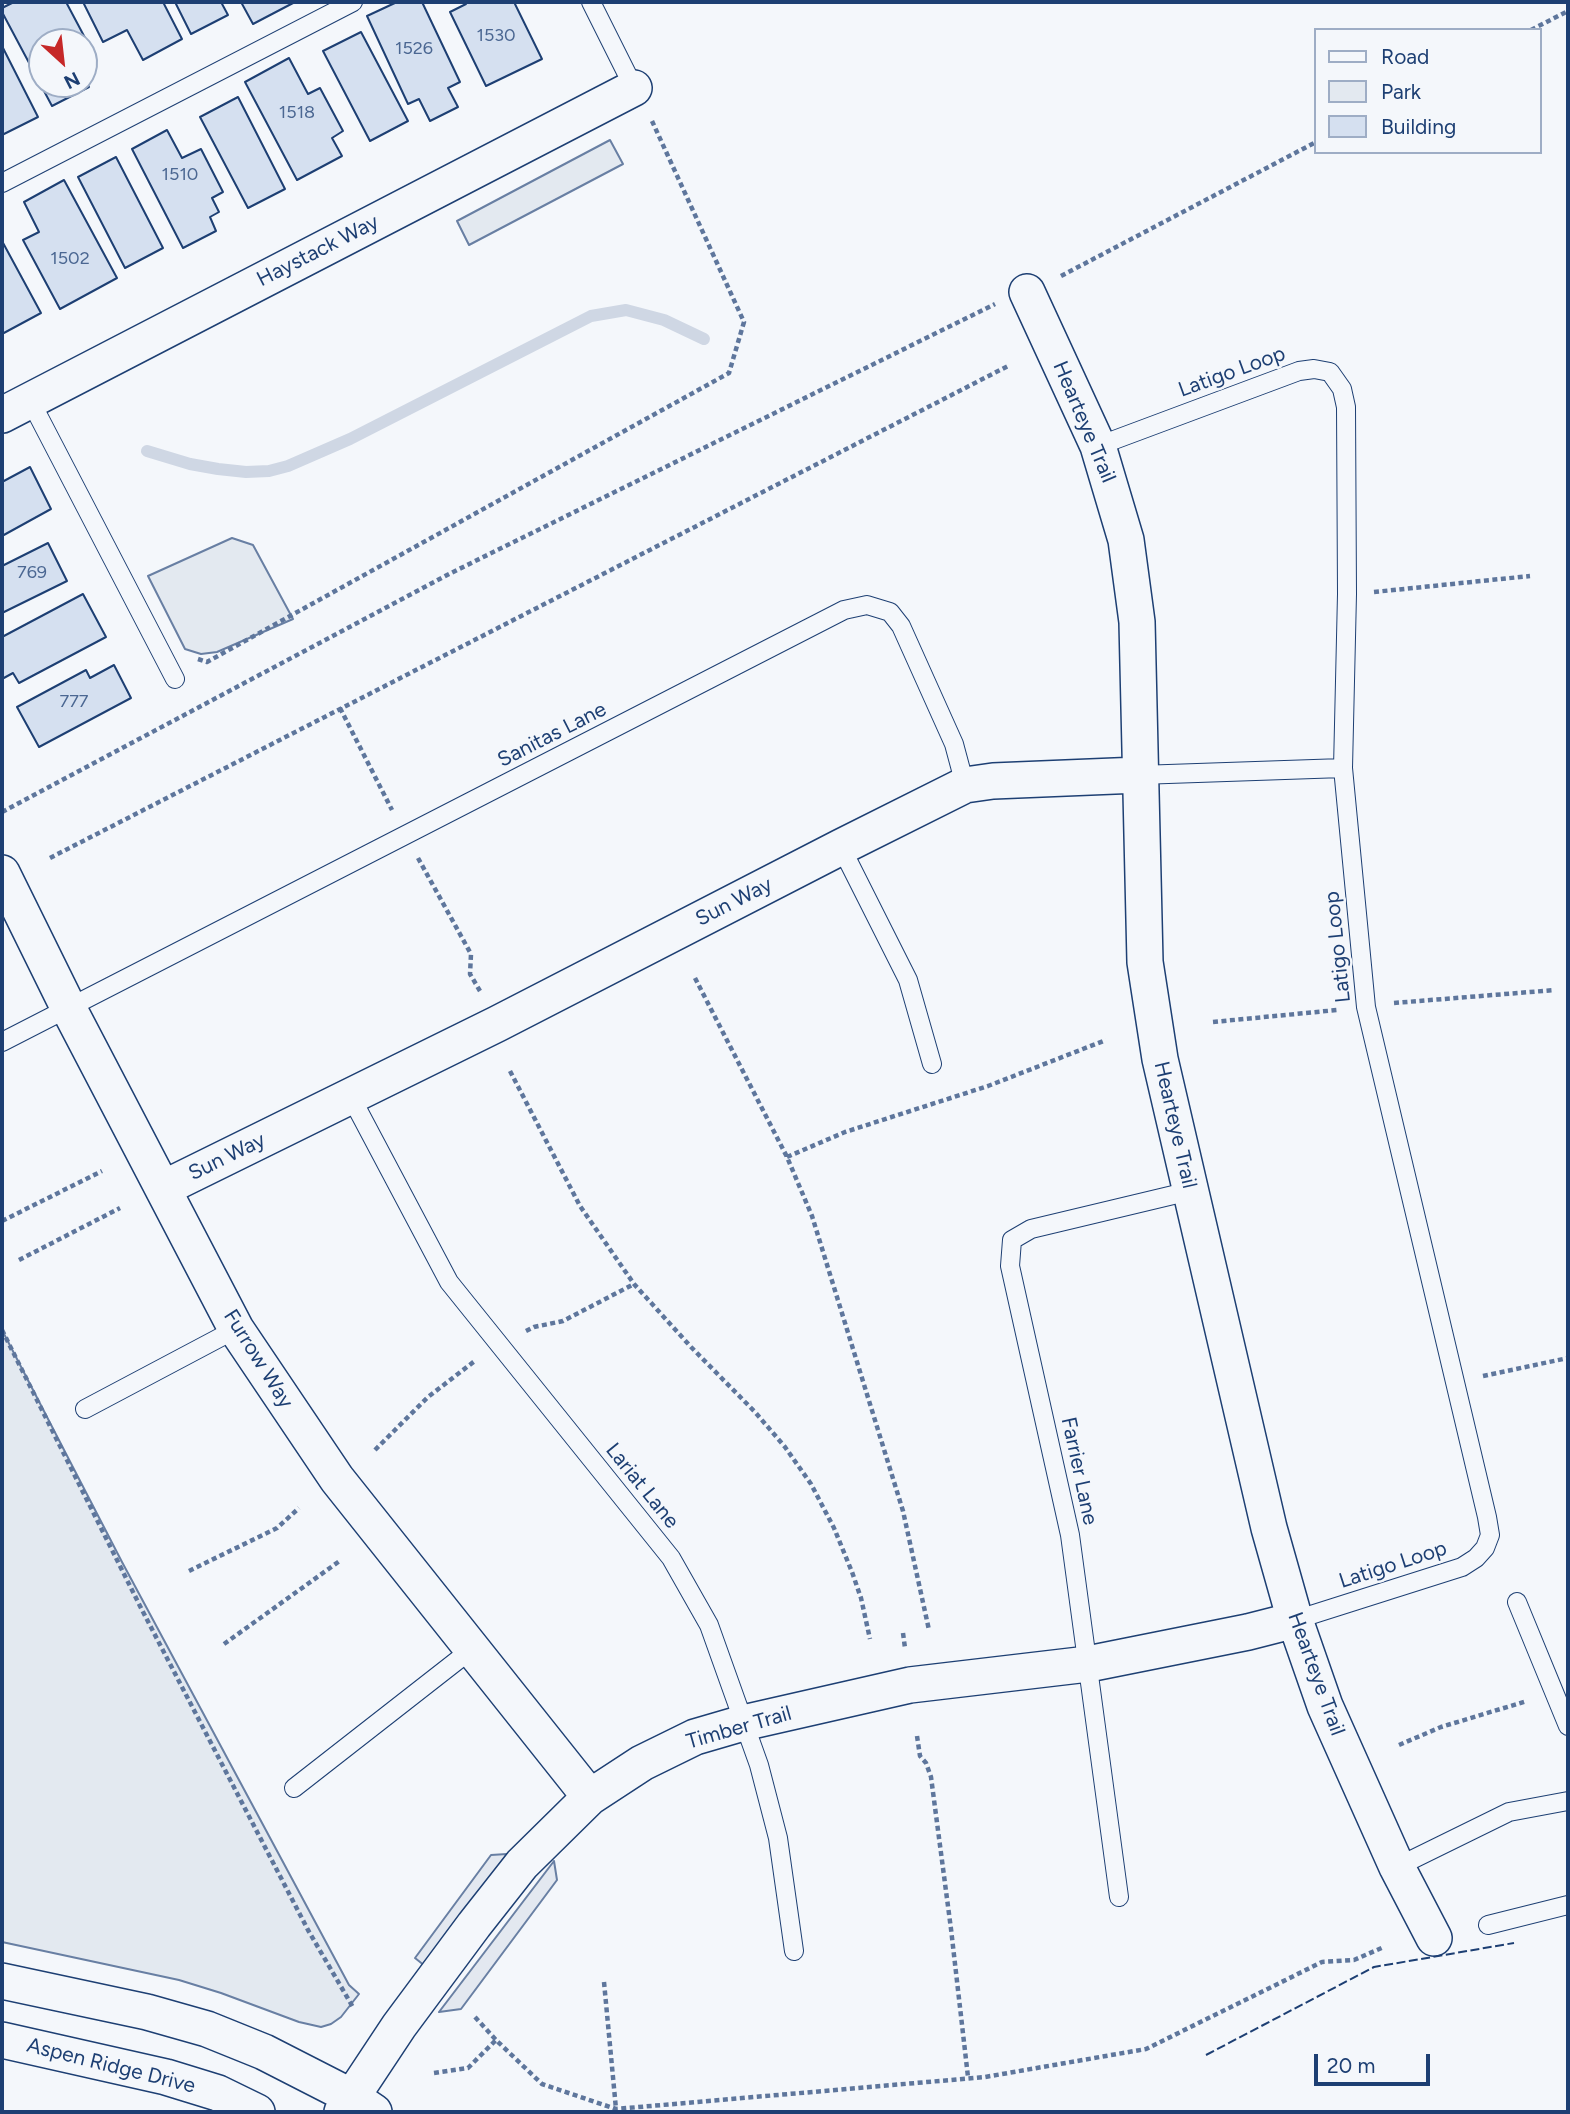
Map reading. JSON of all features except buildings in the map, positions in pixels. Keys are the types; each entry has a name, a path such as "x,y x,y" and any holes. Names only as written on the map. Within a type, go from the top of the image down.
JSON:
{"street":[{"name":"Haystack Way","path":"16,408 634,88"},
{"name":"Hearteye Trail","path":"1027,292 1098,446 1126,540 1137,622 1145,962 1160,1059 1269,1528 1295,1620 1325,1706 1397,1867 1434,1938"},
{"name":"Sun Way","path":"164,1188 351,1097 965,785 993,781 1139,775"},
{"name":"Furrow Way","path":"2,873 69,1009 236,1329 337,1479 590,1797"},
{"name":"Timber Trail","path":"356,2107 399,2026 522,1864 590,1797 642,1763 695,1737 743,1723 911,1685 1088,1664 1295,1620"},
{"path":"2,1981 147,2012 207,2029 264,2052 356,2107"},
{"name":"Aspen Ridge Drive","path":"2,2040 166,2077 218,2093 257,2112"}],"lane":[{"path":"2,183 353,2"},
{"path":"591,2 634,88"},
{"name":"Latigo Loop","path":"1098,446 1299,371 1314,369 1330,372 1342,389 1346,407 1347,594 1343,768 1366,1007 1488,1517 1490,1535 1485,1548 1462,1567 1295,1620"},
{"path":"16,408 175,679"},
{"name":"Sanitas Lane","path":"2,1042 844,610 867,605 890,612 901,626 954,744 965,785"},
{"name":"Sun Way","path":"1139,775 1343,768"},
{"path":"841,846 908,980 932,1064"},
{"name":"Lariat Lane","path":"351,1097 449,1282 671,1558 709,1625 759,1765 778,1838 794,1951"},
{"name":"Farrier Lane","path":"1119,1897 1070,1535 1010,1266 1012,1240 1031,1229 1190,1191"},
{"path":"85,1409 236,1329"},
{"path":"1517,1602 1568,1726"},
{"path":"294,1788 472,1649"},
{"path":"1397,1867 1509,1812 1568,1801"},
{"path":"1488,1925 1568,1905"}],"path":[{"path":"1535,28 1568,10"},
{"path":"196,658 207,662 729,373 744,322 715,254 634,88"},
{"path":"2,812 451,573 984,308 1027,292 1088,263 1314,143"},
{"path":"50,858 1009,366"},
{"path":"1347,594 1530,576"},
{"path":"695,978 787,1157 812,1216 903,1511 929,1630"},
{"path":"787,1157 869,1123 988,1086 1106,1040"},
{"path":"510,1071 580,1206 634,1284 786,1447 811,1484 834,1528 852,1573 861,1598 870,1639"},
{"path":"2,1221 102,1171"},
{"path":"19,1260 120,1208"},
{"path":"2,1331 282,1881 354,2009"},
{"path":"1454,1382 1568,1358"},
{"path":"190,1571 276,1528 299,1508"},
{"path":"224,1644 341,1560"},
{"path":"1399,1745 1441,1727 1554,1692"},
{"path":"917,1735 920,1756 931,1777 968,2077"},
{"path":"475,2017 542,2084 617,2109 985,2077 1146,2049 1322,1962 1354,1960 1384,1947"},
{"path":"604,1982 617,2109"},
{"path":"434,2073 468,2068 496,2040"}],"green space":[{"path":"610,140 623,164 469,245 457,221"},
{"path":"232,538 253,545 293,619 217,652 201,654 185,649 148,576"},
{"path":"2,1330 122,1562 349,1985 359,1994 341,2017 331,2024 321,2027 299,2022 179,1980 2,1942"}],"shaded area":[{"path":"507,1854 425,1966 415,1958 491,1855"},
{"path":"554,1861 557,1880 461,2009 439,2012"}],"waterway":[{"path":"147,451 190,464 246,472 269,471 288,466 350,439 591,316 626,310 664,320 704,339"}],"fence":[{"path":"1206,2055 1374,1967 1514,1943"}]}
